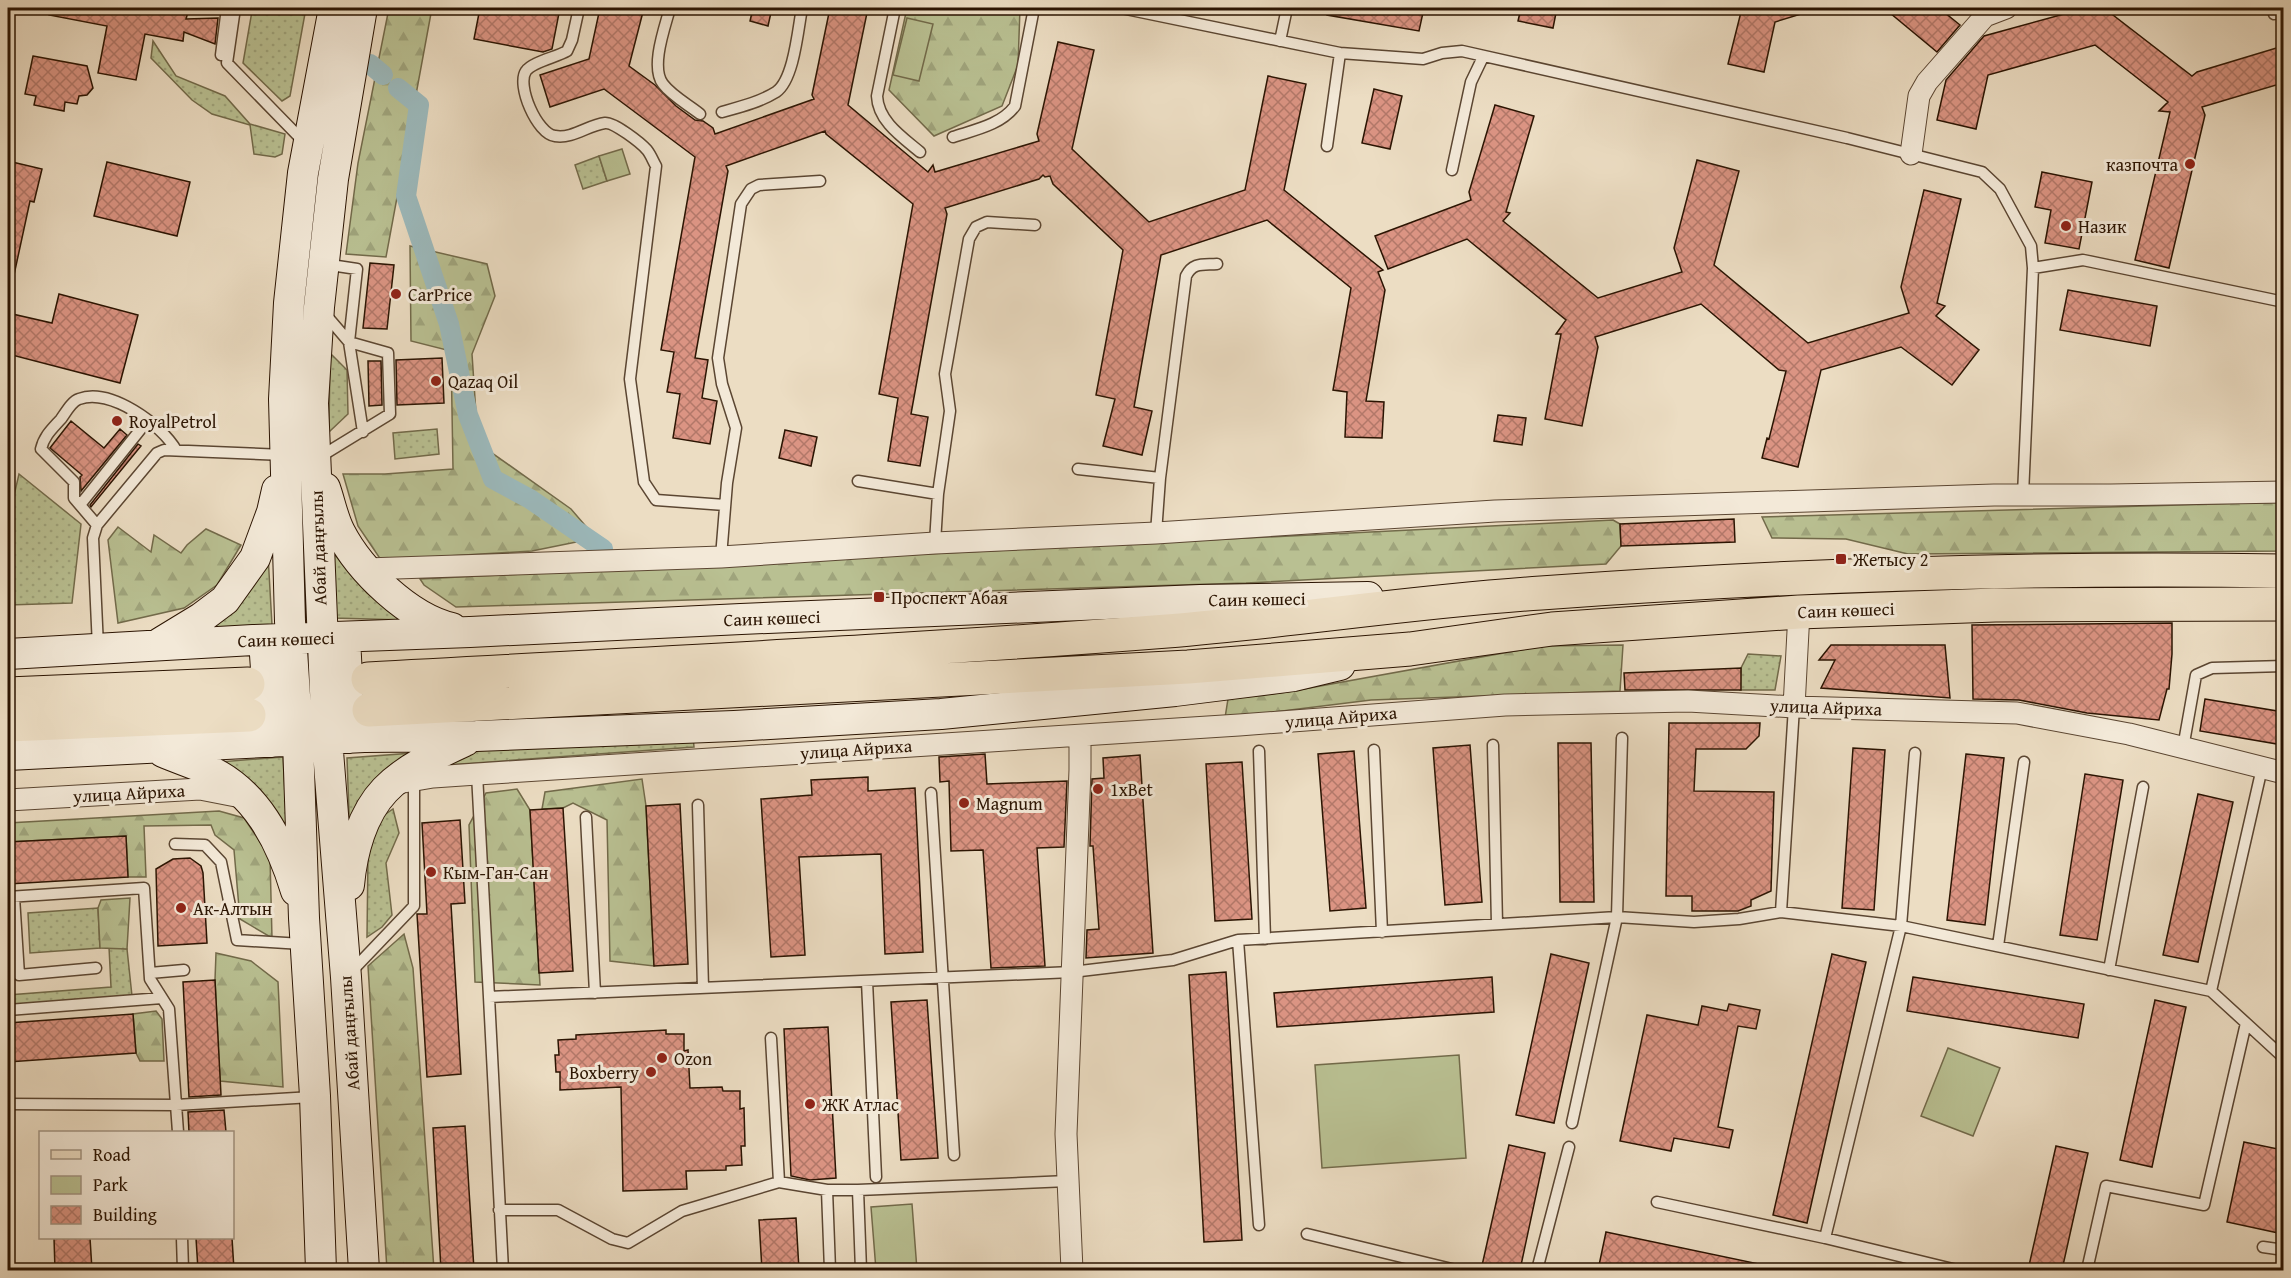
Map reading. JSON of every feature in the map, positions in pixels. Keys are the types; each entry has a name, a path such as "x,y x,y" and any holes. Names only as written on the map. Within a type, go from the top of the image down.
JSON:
{"main road":[{"name":"Абай даңғылы","path":"334,8 308,146 289,303 284,399 278,639 312,740 344,964 364,1265"},
{"name":"Абай даңғылы","path":"321,1268 315,1096 305,931 312,740 333,637 315,459 313,403 319,307 333,179 362,8"},
{"path":"155,646 201,618 225,600 255,558 272,513 284,455"},
{"path":"315,459 340,532 366,569 396,599 418,615 437,625 470,632"},
{"name":"Саин көшесі","path":"8,654 278,639 1200,600 1536,593 1797,577 1967,572 2283,571"},
{"name":"Саин көшесі","path":"1536,593 1193,629 369,694 1188,667 1410,649 1552,629 1799,612 1995,605 2283,604"},
{"name":"Саин көшесі","path":"8,755 312,740 734,726 941,714 1175,691 1294,676 1410,649"},
{"path":"8,694 249,700 8,725"},
{"path":"344,964 350,872 358,836 372,808 385,789 403,782 428,759 476,736"},
{"path":"154,749 207,769 229,782 250,799 267,823 283,856 305,931"},
{"path":"321,1268 335,1252 344,1250 354,1253 364,1265"}],"street":[{"path":"1911,154 1919,96 1927,82 1985,16 2006,8"},
{"path":"366,569 721,557 934,543 1156,533 1495,511 2023,495 2283,492"},
{"path":"1794,707 1799,612"},
{"name":"улица Айриха","path":"403,782 477,774 1080,736 1505,705 1688,701 1794,707 2017,713 2129,734 2283,773"},
{"path":"941,714 943,744"},
{"path":"1071,1270 1066,1134 1080,736"},
{"name":"улица Айриха","path":"8,800 200,789 250,799"}],"lane":[{"path":"227,8 220,60 227,63 308,146"},
{"path":"227,63 235,8"},
{"path":"579,8 572,40 567,51 530,66 522,78 523,88 538,124 544,131 554,136 567,135 600,124 611,124 647,150 656,166 630,379 644,482 656,500 725,505"},
{"path":"670,8 658,62 658,75 664,85 700,114"},
{"path":"722,112 777,91 790,70 801,8"},
{"path":"895,8 877,96 877,106 891,128 920,153"},
{"path":"953,137 1008,116 1015,106 1034,8"},
{"path":"1121,8 1340,53 1424,59 1442,53 1462,51 1847,138 1982,172 2000,189 2031,246 2033,268 2023,495"},
{"path":"1280,41 1287,8"},
{"path":"1327,146 1340,53"},
{"path":"1452,170 1471,82 1483,57"},
{"path":"721,557 725,505 736,428 722,384 718,358 741,204 751,189 759,185 820,181"},
{"path":"934,543 938,494 950,411 945,374 969,239 976,227 987,222 1035,225"},
{"path":"2033,268 2083,260 2283,302"},
{"path":"324,264 357,270 349,342 363,432"},
{"path":"1156,533 1186,276 1189,270 1196,265 1217,264"},
{"path":"315,459 390,414 388,353 349,342 319,307"},
{"path":"97,525 74,498 74,482 41,449 43,440 77,399 89,396 129,406 169,437 176,450"},
{"path":"80,505 147,420"},
{"path":"98,649 93,538 97,525 157,453 164,450 176,450 284,455"},
{"path":"1078,469 1161,478"},
{"path":"858,481 938,494"},
{"path":"2183,748 2196,675 2212,668 2283,666"},
{"path":"1781,912 1794,707"},
{"path":"1572,1123 1617,917 1622,738"},
{"path":"1492,745 1497,924"},
{"path":"1374,750 1382,932"},
{"path":"1259,751 1265,939"},
{"path":"1825,1238 1900,926 1915,753"},
{"path":"1998,946 2024,762"},
{"path":"2211,991 2262,768"},
{"path":"477,774 503,1270"},
{"path":"344,964 414,906 403,782"},
{"path":"2109,970 2143,787"},
{"path":"931,793 954,1155"},
{"path":"698,805 704,988"},
{"path":"586,817 595,993"},
{"path":"175,844 205,845 221,862 237,940 305,931"},
{"path":"96,968 19,975 11,897 144,888 150,979 169,1009 177,1131"},
{"path":"489,997 1072,972 1173,960 1238,940 1617,917 1694,922 1739,919 1781,912 1900,926 2211,991 2283,1058"},
{"path":"1238,940 1259,1225"},
{"path":"150,973 184,970"},
{"path":"867,981 876,1177"},
{"path":"8,1010 162,998"},
{"path":"2087,1270 2106,1186 2204,1205 2246,1023"},
{"path":"771,1038 780,1182"},
{"path":"8,1104 176,1105 315,1096"},
{"path":"1537,1270 1569,1147"},
{"path":"499,1210 558,1210 612,1239 628,1243 682,1211 780,1182 827,1190 858,1190 1068,1181"},
{"path":"827,1190 830,1270"},
{"path":"858,1190 861,1270"},
{"path":"1657,1202 1825,1238 1957,1270"},
{"path":"1307,1234 1456,1270"},
{"path":"182,1239 183,1270"},
{"path":"2263,1247 2283,1250"}],"green space":[{"path":"255,8 306,8 290,96 282,101 243,63 252,11"},
{"path":"389,8 432,8 386,257 346,254 358,163"},
{"path":"907,8 1020,8 1018,65 1002,106 934,136 889,90"},
{"path":"907,18 933,24 919,81 893,75"},
{"path":"153,41 176,76 225,96 250,124 285,134 282,154 275,157 254,154 250,125 212,114 192,100 151,58"},
{"path":"622,149 630,174 607,181 599,156"},
{"path":"599,156 607,181 583,189 575,165"},
{"path":"410,246 487,264 495,296 472,354 478,443 571,509 596,538 532,551 381,560 358,526 343,474 385,474 453,469 451,351 411,341"},
{"path":"330,353 347,370 348,414 329,432"},
{"path":"437,429 439,454 395,459 393,433"},
{"path":"19,474 81,524 72,603 8,605 8,521"},
{"path":"2283,502 2283,551 1908,554 1846,539 1772,538 1762,517"},
{"path":"1613,520 1620,524 1621,546 1606,564 1246,583 456,607 424,585 420,579"},
{"path":"118,527 151,552 154,535 181,553 206,529 241,545 217,585 184,608 118,623 108,540"},
{"path":"330,549 367,593 405,620 333,618"},
{"path":"268,555 272,625 204,631"},
{"path":"1623,645 1620,691 1371,700 1225,718 1228,699 1287,692 1542,646"},
{"path":"1748,654 1781,656 1775,690 1740,690 1741,668"},
{"path":"693,736 694,747 433,766 458,752"},
{"path":"427,752 350,841 347,758"},
{"path":"283,757 287,833 219,762"},
{"path":"642,779 646,806 654,966 610,961 607,820 573,803 563,808 542,809 545,792"},
{"path":"517,789 530,810 540,985 475,982 469,825 486,793"},
{"path":"393,809 399,833 386,863 392,915 382,927 367,937 368,856 380,818"},
{"path":"219,811 244,818 270,857 272,938 240,919 234,850 215,835 211,825 144,826 146,877 128,877 126,836 8,842 8,823"},
{"path":"130,898 127,949 100,948 98,908 101,900"},
{"path":"98,908 100,948 30,953 28,913"},
{"path":"404,934 413,968 434,1270 387,1270 368,966"},
{"path":"109,947 127,949 132,996 8,1007 8,995 111,987"},
{"path":"216,953 251,961 278,982 283,1087 220,1081 215,980"},
{"path":"156,1011 162,1019 164,1061 140,1061 136,1053 133,1014"},
{"path":"1948,1048 2000,1068 1973,1136 1921,1116"},
{"path":"1459,1055 1466,1158 1322,1168 1315,1065"},
{"path":"912,1204 917,1270 876,1270 871,1207"}],"building":[{"path":"50,8 163,8 188,12 186,19 218,18 215,44 184,32 183,41 145,34 136,80 98,73 107,26 49,15"},
{"path":"480,8 560,8 552,49 543,52 474,39"},
{"path":"600,8 644,8 629,66 655,85 676,106 695,120 703,121 713,128 715,134 814,99 812,95 830,8 868,8 848,105 928,172 933,165 935,172 1039,141 1037,134 1058,42 1094,50 1072,149 1149,222 1245,190 1268,76 1306,84 1284,190 1383,270 1378,272 1385,290 1366,401 1384,402 1382,438 1345,437 1347,392 1333,390 1351,288 1267,220 1161,255 1134,407 1152,411 1142,455 1103,446 1115,399 1096,395 1123,250 1053,184 1050,176 1043,175 1039,179 945,208 947,214 911,414 928,417 920,466 888,461 898,398 879,394 913,204 825,131 726,166 728,171 695,358 708,360 702,398 717,401 710,444 673,438 680,394 667,392 674,352 661,350 695,157 604,89 550,107 540,75 589,59"},
{"path":"753,8 772,8 768,26 750,21"},
{"path":"1327,8 1424,8 1419,31 1327,15"},
{"path":"1521,8 1557,8 1553,28 1518,21"},
{"path":"1739,8 1811,8 1811,11 1775,22 1764,72 1728,64 1741,12"},
{"path":"1884,8 1939,8 1960,25 1937,52"},
{"path":"2086,8 2115,8 2113,15 2192,76 2197,72 2283,46 2283,83 2202,107 2205,115 2169,268 2135,260 2170,112 2159,111 2168,102 2095,45 1988,75 1976,129 1937,120 1946,80 1984,36"},
{"path":"33,56 87,66 93,88 87,95 79,96 77,104 65,102 64,111 34,105 36,96 25,94"},
{"path":"1374,89 1402,96 1390,149 1362,143"},
{"path":"1495,105 1534,116 1506,212 1510,213 1503,221 1598,298 1682,272 1674,248 1697,160 1739,171 1714,265 1808,343 1909,313 1901,287 1924,190 1961,199 1937,303 1945,306 1936,316 1979,350 1952,385 1901,347 1821,370 1798,467 1762,458 1786,371 1779,370 1701,304 1595,337 1598,347 1582,426 1545,419 1561,334 1556,334 1566,320 1467,239 1388,269 1375,236 1471,200 1469,192"},
{"path":"8,161 42,169 34,202 30,201 14,275 8,274"},
{"path":"107,162 190,182 177,236 94,216"},
{"name":"Назик","path":"2042,172 2092,182 2079,249 2045,243 2051,210 2035,207"},
{"path":"370,263 394,265 387,329 363,328"},
{"path":"2068,290 2157,306 2150,346 2060,330"},
{"path":"59,294 138,315 120,383 8,354 8,313 52,323"},
{"path":"442,358 444,403 397,405 396,360"},
{"path":"368,361 381,361 382,405 369,406"},
{"path":"1498,415 1526,418 1522,445 1494,441"},
{"path":"71,421 104,448 120,429 127,435 81,491 80,477 82,475 50,448"},
{"path":"785,430 817,437 811,466 779,458"},
{"path":"138,444 141,446 91,507 90,505"},
{"path":"1734,519 1735,542 1621,546 1620,524"},
{"path":"2172,623 2169,689 2167,689 2159,720 2087,713 2019,700 1973,699 1972,625"},
{"path":"1831,645 1945,645 1950,698 1821,688 1835,660 1819,660"},
{"path":"1741,668 1741,690 1625,690 1624,673"},
{"path":"2205,699 2283,712 2283,745 2200,731"},
{"path":"1669,723 1760,723 1759,736 1746,749 1696,749 1694,791 1774,792 1771,891 1751,900 1751,906 1738,911 1692,911 1692,896 1666,896"},
{"path":"1558,743 1591,743 1594,902 1560,902"},
{"path":"1470,745 1482,902 1445,905 1433,748"},
{"path":"1853,748 1885,750 1874,910 1842,908"},
{"path":"1354,751 1366,908 1330,911 1318,754"},
{"path":"985,754 987,784 1067,781 1064,847 1037,848 1045,966 991,968 983,850 951,851 949,781 940,782 939,757"},
{"path":"1966,754 2004,758 1985,925 1947,920"},
{"path":"1140,755 1153,953 1086,958 1087,930 1099,929 1093,846 1090,846 1092,779 1104,778 1103,758"},
{"path":"1242,762 1252,919 1215,921 1206,764"},
{"path":"2085,774 2123,780 2097,940 2060,935"},
{"path":"868,777 868,791 915,788 923,952 885,954 881,854 799,857 805,955 771,957 761,799 812,795 811,780"},
{"path":"2198,794 2233,802 2198,962 2163,955"},
{"path":"680,804 688,964 654,966 646,806"},
{"path":"563,808 573,971 539,973 530,810"},
{"path":"460,820 465,903 451,904 461,1074 427,1077 417,914 427,914 422,823"},
{"path":"126,836 128,877 8,884 8,842"},
{"name":"Ак-Алтын","path":"190,858 201,866 203,873 207,943 158,946 156,869 173,859"},
{"path":"1551,954 1589,963 1554,1123 1516,1115"},
{"path":"1832,954 1866,962 1807,1223 1773,1215"},
{"path":"1226,972 1242,1240 1204,1242 1189,975"},
{"path":"1492,977 1494,1012 1277,1027 1274,993"},
{"path":"1913,977 2084,1004 2078,1038 1907,1011"},
{"path":"215,980 221,1095 189,1097 183,982"},
{"path":"927,1000 938,1158 901,1160 891,1002"},
{"path":"2155,1000 2186,1007 2152,1167 2120,1160"},
{"path":"1729,1004 1760,1010 1756,1029 1738,1026 1718,1127 1733,1130 1729,1148 1674,1138 1671,1151 1620,1141 1647,1015 1698,1025 1702,1006 1727,1011"},
{"path":"133,1014 136,1053 8,1062 8,1023"},
{"name":"ЖК Атлас","path":"828,1027 836,1178 810,1180 791,1176 784,1029"},
{"path":"666,1030 666,1034 684,1034 684,1051 688,1050 690,1088 722,1087 723,1091 740,1091 740,1109 744,1108 745,1146 741,1146 742,1165 726,1166 726,1170 686,1171 687,1189 623,1191 621,1087 560,1090 560,1072 556,1072 555,1055 559,1055 558,1040 576,1039 576,1035"},
{"path":"224,1110 226,1131 189,1131 188,1112"},
{"path":"465,1126 474,1270 441,1270 433,1128"},
{"path":"2244,1142 2283,1150 2283,1234 2227,1222"},
{"path":"1509,1145 1545,1153 1520,1270 1481,1270"},
{"path":"2056,1146 2088,1153 2062,1270 2028,1270"},
{"path":"796,1218 799,1270 762,1270 759,1220"},
{"path":"1606,1232 1759,1264 1759,1270 1598,1270"},
{"path":"54,1239 90,1239 92,1270 55,1270"},
{"path":"196,1239 232,1239 234,1270 198,1270"}],"waterway":[{"path":"370,64 383,75"},
{"path":"398,88 419,105 406,196 449,324 468,415 493,479 530,499 603,549"}],"place":[{"name":"казпочта","path":"2190,164"},
{"name":"Назик","path":"2066,226"},
{"name":"CarPrice","path":"396,294"},
{"name":"Qazaq Oil","path":"436,381"},
{"name":"RoyalPetrol","path":"117,421"},
{"name":"Жетысу 2","path":"1841,559"},
{"name":"Проспект Абая","path":"879,597"},
{"name":"1xBet","path":"1098,789"},
{"name":"Magnum","path":"964,803"},
{"name":"Кым-Ган-Сан","path":"431,872"},
{"name":"Ак-Алтын","path":"181,908"},
{"name":"Ozon","path":"662,1058"},
{"name":"Boxberry","path":"651,1072"},
{"name":"ЖК Атлас","path":"810,1104"}]}
